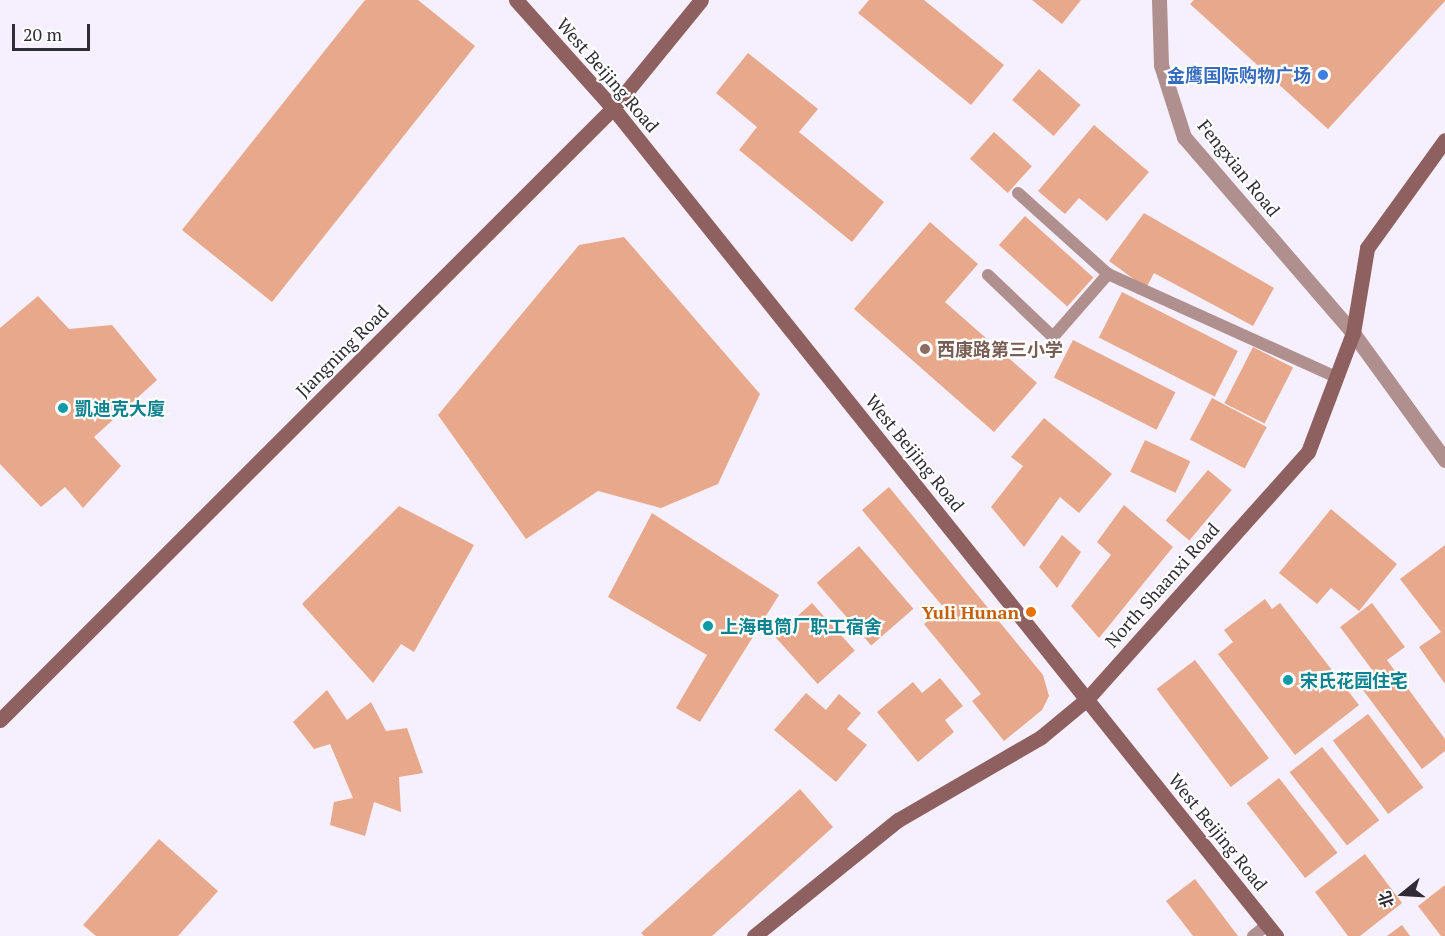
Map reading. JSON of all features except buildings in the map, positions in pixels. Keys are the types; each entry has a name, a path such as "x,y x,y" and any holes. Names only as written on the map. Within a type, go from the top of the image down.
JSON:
{"main road":[{"name":"West Beijing Road","path":"516,0 613,108 1271,930"},
{"name":"Jiangning Road","path":"0,720 613,108 701,0"},
{"name":"North Shaanxi Road","path":"754,936 898,820 1041,737 1087,699 1308,452 1338,378 1353,333 1367,248 1445,140"}],"street":[{"name":"Fengxian Road","path":"1159,0 1161,65 1184,137 1353,333 1445,460"}],"lane":[{"path":"1018,194 1108,274 1338,378"},
{"path":"988,275 1053,336 1108,274"},
{"path":"1253,936 1271,930"}],"place":[{"name":"金鹰国际购物广场","path":"1323,75"},
{"name":"西康路第三小学","path":"925,349"},
{"name":"凱迪克大廈","path":"63,408"},
{"name":"Yuli Hunan","path":"1031,612"},
{"name":"上海电筒厂职工宿舍","path":"708,626"},
{"name":"宋氏花园住宅","path":"1288,680"}]}
